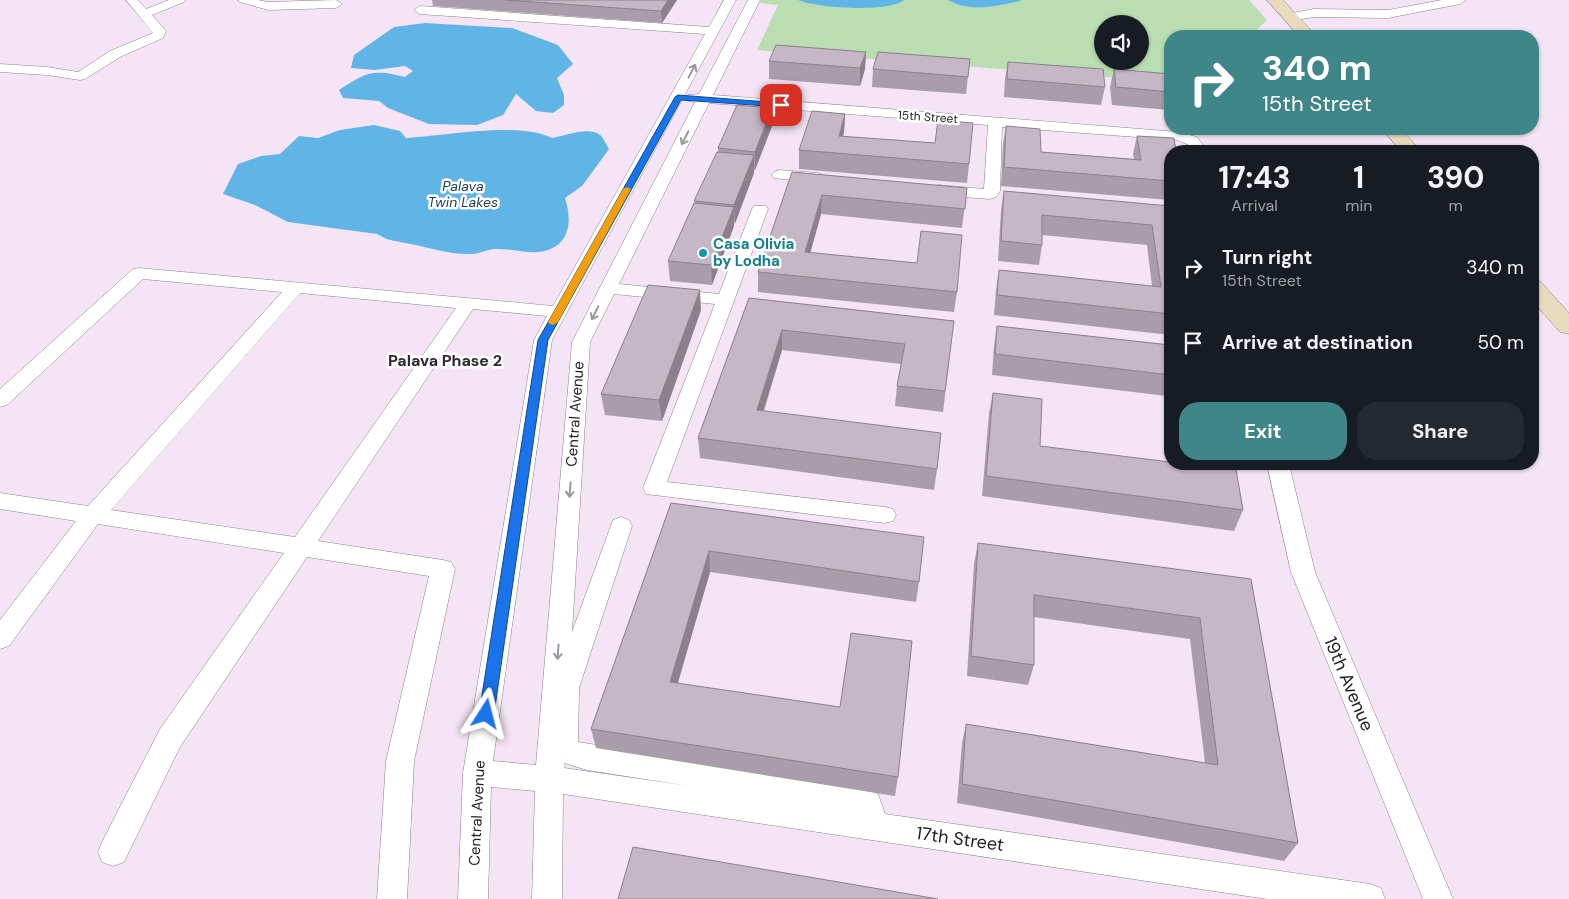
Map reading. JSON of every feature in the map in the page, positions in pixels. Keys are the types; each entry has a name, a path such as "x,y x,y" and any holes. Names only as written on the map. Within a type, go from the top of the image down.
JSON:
{"main road":[{"path":"1275,0 1303,30"},
{"path":"1396,135 1406,145"},
{"path":"1539,294 1569,327"}],"street":[{"path":"0,68 47,71 80,76 115,54 159,35 160,31 146,13 132,0"},
{"path":"146,13 180,0"},
{"path":"244,0 268,6 336,4"},
{"path":"431,0 420,10 714,31"},
{"name":"Central Avenue","path":"473,899 478,773 543,340 730,0"},
{"name":"Central Avenue","path":"547,899 549,779 581,342 754,0"},
{"path":"1291,17 1314,13 1381,15 1460,0"},
{"name":"15th Street","path":"678,97 1164,135"},
{"path":"923,188 990,194 992,191 995,122"},
{"name":"15th Street","path":"1165,135 1191,139 1198,145"},
{"path":"779,175 837,180"},
{"path":"760,209 654,488 885,515"},
{"path":"0,400 139,273 559,312"},
{"path":"0,639 93,515 296,288"},
{"path":"607,288 726,300"},
{"path":"113,852 170,738 468,303"},
{"name":"19th Avenue","path":"1279,470 1303,572 1438,899"},
{"path":"0,501 443,569 400,761 392,899"},
{"path":"621,526 566,688 564,748 573,754 587,757 859,800 868,804 872,818 871,826"},
{"name":"17th Street","path":"478,773 549,779 1370,899"}],"green space":[{"path":"761,0 1249,0 1267,20 1257,30 1164,30 1164,82 757,50 778,5 760,3"}],"water":[{"path":"798,0 904,0 883,7 852,8 820,5"},
{"path":"948,0 1021,1 975,7 957,4"},
{"path":"425,23 512,28 558,45 573,64 557,78 564,95 564,105 553,113 536,111 516,94 503,115 477,125 429,124 388,108 379,101 343,98 339,90 363,76 385,73 405,77 413,71 405,66 375,70 351,68 354,55 394,27"},
{"name":"Palava Twin Lakes","path":"374,125 400,131 406,138 501,130 538,133 552,138 590,131 600,135 609,149 582,186 565,198 569,222 565,237 554,248 539,252 501,249 473,254 447,252 391,240 377,234 288,222 255,205 223,194 238,164 261,156 280,154 299,136 318,138 340,130"}],"building":[{"path":"505,0 668,0 661,11"},
{"path":"776,45 866,52 860,68 769,61"},
{"path":"878,52 970,59 968,77 873,69"},
{"path":"1008,62 1094,68 1094,70 1103,70 1105,87 1007,79"},
{"path":"1114,70 1164,73 1164,91 1116,87"},
{"path":"737,105 772,108 755,152 718,148"},
{"path":"812,111 845,114 839,136 935,143 938,120 973,123 969,164 799,150"},
{"path":"1006,126 1040,129 1041,152 1141,160 1137,136 1174,138 1175,145 1164,145 1164,180 1004,167"},
{"path":"717,152 754,155 734,205 694,201"},
{"path":"792,172 967,188 965,209 822,195 805,252 917,263 921,231 962,235 957,292 758,272"},
{"path":"1004,191 1164,205 1164,313 997,295 999,270 1161,287 1152,225 1042,215 1042,245 1001,241"},
{"path":"694,203 734,207 711,265 668,261"},
{"path":"648,285 700,290 659,400 601,394"},
{"path":"749,298 954,321 945,391 897,386 905,344 782,330 757,410 941,433 937,469 698,438"},
{"path":"997,326 1164,344 1164,374 995,354"},
{"path":"993,393 1042,399 1040,446 1164,461 1164,470 1236,470 1243,510 986,476"},
{"path":"671,503 924,537 919,582 709,551 670,682 840,707 851,633 912,641 898,777 591,729"},
{"path":"978,543 1251,579 1298,843 962,784 966,724 1218,765 1200,618 1034,595 1034,665 971,656"},
{"path":"633,847 938,899 618,899"}],"slow traffic":[{"path":"553,322 627,189"}],"place":[{"name":"Casa Olivia by Lodha","path":"703,253"}],"district":[{"name":"Palava Phase 2","path":"445,360"}],"route":[{"path":"486,714 543,340 678,97 781,105"}]}
